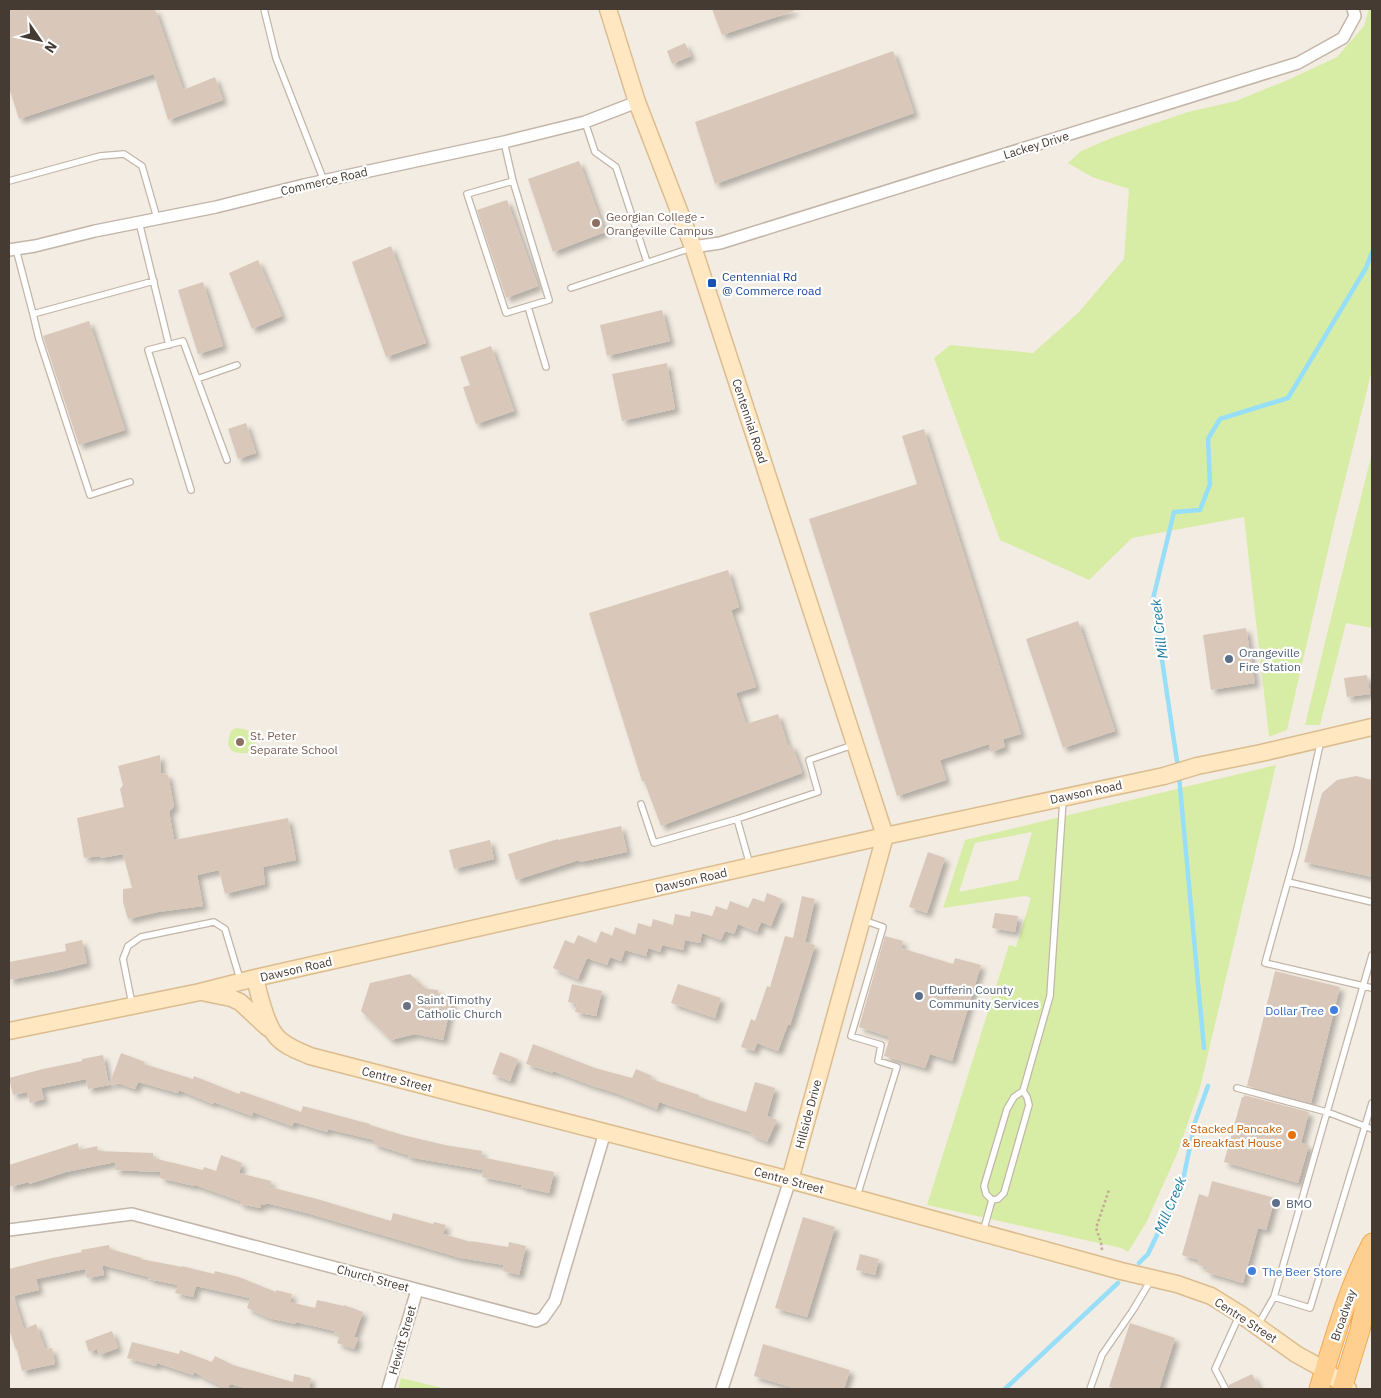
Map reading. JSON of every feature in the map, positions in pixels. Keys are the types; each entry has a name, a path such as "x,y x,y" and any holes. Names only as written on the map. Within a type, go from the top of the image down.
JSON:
{"main road":[{"name":"Broadway","path":"1319,1389 1339,1323 1361,1263 1372,1242"},
{"name":"Broadway","path":"1344,1388 1364,1323 1369,1302 1372,1273"}],"street":[{"name":"Centennial Road","path":"608,9 636,102 693,247 885,836"},
{"name":"Lackey Drive","path":"693,247 720,243 1298,63 1343,38 1355,16 1352,9"},
{"name":"Commerce Road","path":"12,250 216,207 324,180 504,142 585,122 636,102"},
{"name":"Dawson Road","path":"9,1031 200,992 885,836 1164,776 1197,766 1372,727"},
{"name":"Hillside Drive","path":"722,1389 790,1180 885,836"},
{"path":"248,980 276,1036"},
{"name":"Centre Street","path":"200,992 231,998 240,1002 276,1036 292,1048 310,1056 790,1180 1121,1271 1177,1284 1211,1296 1240,1314 1296,1354 1325,1370 1344,1388"},
{"name":"Church Street","path":"9,1230 132,1214 536,1321 543,1318 555,1301 605,1132"},
{"name":"Hewitt Street","path":"388,1389 417,1290"}],"lane":[{"path":"264,9 276,58 324,180"},
{"path":"585,122 595,152 616,167 646,262"},
{"path":"504,142 549,300 506,313 467,194 514,181"},
{"path":"9,181 100,156 124,154 142,166 157,218"},
{"path":"139,222 169,345"},
{"path":"571,288 693,247"},
{"path":"12,250 90,495 130,482"},
{"path":"33,314 154,280"},
{"path":"528,307 546,367"},
{"path":"191,490 148,350 183,341 227,460"},
{"path":"197,379 237,365"},
{"path":"1321,738 1297,849 1266,963 1372,988"},
{"path":"641,804 654,844 818,792 809,760 855,745"},
{"path":"992,1200 986,1194 984,1186 1008,1109 1014,1097 1023,1091 1050,996 1063,797"},
{"path":"737,819 751,867"},
{"path":"1288,882 1372,902"},
{"path":"856,1198 897,1067 878,1061 881,1045 851,1036 882,926 862,920"},
{"path":"133,1006 123,958 128,946 141,937 214,922 224,928 248,980"},
{"path":"1258,1326 1274,1297 1372,955"},
{"path":"1237,1088 1327,1112 1372,1129"},
{"path":"992,1200 998,1199 1004,1193 1029,1105 1023,1091"},
{"path":"1274,1297 1310,1308 1372,1103"},
{"path":"983,1233 992,1200"},
{"path":"1090,1389 1102,1355 1152,1278"},
{"path":"1225,1388 1215,1369 1240,1314"}],"path":[{"path":"1096,1264 1102,1248 1102,1242 1096,1228 1109,1190"}],"green space":[{"path":"1369,9 1372,9 1372,370 1335,520 1287,730 1269,737 1244,517 1132,538 1089,580 1000,540 934,358 950,345 1033,353 1078,313 1124,259 1129,189 1092,177 1068,163 1081,151 1114,137 1188,112 1236,101 1337,57 1364,26"},
{"path":"1372,453 1372,628 1346,623 1320,725 1305,725 1326,638"},
{"path":"236,728 253,733 256,752 239,753 229,747 228,742 231,731"},
{"path":"1276,765 1200,1088 1177,1154 1146,1223 1128,1252 1121,1248 927,1205 1009,945 1016,947 1031,898 1025,896 943,908 965,840","holes":["1032,832 1018,880 959,892 975,843"]},
{"path":"401,1378 447,1389 398,1389"}],"building":[{"path":"9,9 155,9 183,90 215,77 223,100 168,120 154,74 19,119 9,88"},
{"path":"712,9 794,9 794,11 722,35"},
{"path":"685,43 691,56 672,64 667,51"},
{"path":"893,51 914,113 715,184 695,122"},
{"path":"579,161 605,232 553,252 528,179"},
{"path":"507,200 538,286 506,298 477,210"},
{"path":"391,246 426,343 386,357 352,262"},
{"path":"258,260 282,316 252,329 229,273"},
{"path":"203,282 223,346 198,354 178,290"},
{"path":"662,310 670,341 607,356 600,325"},
{"path":"89,321 125,430 79,445 43,336"},
{"path":"491,346 514,411 476,424 463,387 470,385 460,357"},
{"path":"667,363 675,409 622,421 612,374"},
{"path":"246,423 256,453 238,459 228,429"},
{"path":"924,429 1021,734 1003,739 1005,747 991,752 989,744 940,760 946,780 897,796 809,519 917,484 902,436"},
{"path":"728,570 739,607 731,610 756,687 736,693 746,724 778,714 788,746 792,745 802,773 661,826 644,781 642,781 589,613"},
{"path":"1078,621 1115,731 1063,748 1026,639"},
{"name":"Orangeville Fire Station","path":"1246,628 1255,683 1211,690 1203,635"},
{"path":"1367,675 1370,694 1347,697 1344,678"},
{"path":"160,755 161,773 168,775 174,807 169,811 174,840 288,818 296,860 263,867 265,884 225,894 219,870 197,875 203,906 158,912 128,919 123,902 123,889 132,888 123,854 101,858 100,856 84,858 77,818 124,807 120,789 123,785 118,766"},
{"path":"1356,776 1372,780 1372,877 1304,862 1322,793 1337,780"},
{"path":"621,826 627,852 580,862 579,860 516,880 508,854 558,839"},
{"path":"490,840 494,859 454,869 449,850"},
{"path":"928,852 945,858 927,913 909,907"},
{"path":"767,893 782,899 771,926 761,922 757,932 738,924 734,934 725,931 721,940 702,933 700,943 685,940 683,950 662,945 660,952 648,948 646,956 625,950 621,961 610,957 607,965 587,958 578,979 553,968 565,940 574,944 578,935 596,943 601,931 612,936 615,927 635,935 638,923 651,927 653,919 673,925 675,914 690,917 691,911 712,916 716,906 727,910 730,901 748,908 753,898 764,902"},
{"path":"802,896 815,899 805,942 815,945 790,1025 788,1024 778,1051 757,1043 754,1051 741,1047 751,1019 755,1021 767,986 770,987 785,936 793,938"},
{"path":"995,913 1018,916 1015,932 992,928"},
{"name":"Dufferin County Community Services","path":"885,936 903,941 901,948 953,964 955,958 981,965 952,1061 930,1054 925,1068 884,1056 890,1037 859,1027"},
{"path":"82,940 87,963 9,980 9,962 66,951 65,944"},
{"path":"1275,971 1340,987 1311,1103 1247,1086"},
{"name":"Saint Timothy Catholic Church","path":"410,974 426,989 438,990 438,996 452,1001 443,1040 415,1034 391,1040 361,1011 370,983"},
{"path":"572,984 602,991 596,1016 575,1012 577,1004 568,1002"},
{"path":"678,984 721,998 715,1018 671,1003"},
{"path":"533,1044 595,1068 632,1078 636,1069 652,1076 651,1079 746,1112 755,1082 775,1088 767,1116 777,1120 767,1142 750,1134 751,1132 659,1102 657,1109 553,1071 553,1073 526,1064"},
{"path":"500,1052 518,1059 510,1081 492,1074"},
{"path":"121,1053 145,1062 144,1064 193,1079 194,1076 239,1094 241,1091 301,1112 303,1106 403,1135 482,1151 481,1157 554,1172 549,1193 482,1177 483,1170 408,1157 408,1155 373,1144 374,1140 328,1129 327,1132 294,1122 292,1126 253,1112 252,1116 214,1102 213,1104 179,1090 178,1093 138,1082 135,1089 118,1083 109,1085"},
{"path":"103,1055 109,1085 88,1089 86,1079 41,1088 44,1099 30,1103 27,1092 13,1095 9,1078"},
{"path":"1244,1095 1309,1112 1301,1143 1309,1145 1298,1183 1224,1162"},
{"path":"78,1143 79,1150 97,1146 98,1151 153,1153 153,1158 203,1170 204,1167 216,1171 221,1155 242,1163 239,1173 271,1181 270,1187 391,1221 393,1213 433,1224 434,1222 446,1225 443,1234 471,1242 508,1247 509,1242 526,1246 519,1275 503,1271 504,1265 461,1258 307,1213 266,1203 266,1205 261,1204 260,1208 240,1204 240,1201 195,1185 160,1178 161,1172 115,1170 116,1162 66,1172 29,1184 29,1182 9,1187 9,1165"},
{"path":"1212,1181 1275,1198 1266,1230 1258,1228 1243,1283 1206,1272 1207,1267 1198,1265 1199,1260 1182,1255 1199,1194 1208,1197"},
{"path":"803,1217 835,1227 807,1317 775,1308"},
{"path":"109,1245 110,1249 141,1259 214,1274 215,1271 239,1277 276,1292 276,1290 292,1294 290,1302 315,1308 317,1300 344,1305 363,1312 354,1337 358,1338 354,1349 337,1343 340,1335 334,1333 335,1331 269,1318 247,1308 250,1298 196,1286 193,1297 175,1293 178,1285 148,1279 149,1277 102,1265 104,1275 87,1278 85,1269 36,1279 39,1290 13,1296 24,1329 36,1324 45,1349 52,1348 55,1364 22,1371 17,1349 9,1329 9,1269 82,1252 81,1250"},
{"path":"860,1254 879,1259 875,1275 856,1270"},
{"path":"1130,1323 1175,1338 1159,1389 1117,1389 1109,1387"},
{"path":"112,1331 118,1348 99,1355 97,1349 89,1352 85,1341"},
{"path":"132,1342 179,1354 180,1350 212,1362 215,1356 233,1365 293,1382 294,1374 311,1378 309,1389 250,1389 230,1384 227,1389 194,1372 193,1375 157,1363 156,1366 127,1358"},
{"path":"763,1344 850,1370 844,1389 797,1389 754,1376"},
{"path":"1252,1374 1260,1389 1229,1389 1229,1385"}],"waterway":[{"name":"Mill Creek","path":"1178,768 1153,599 1174,512 1200,510 1210,484 1208,439 1220,419 1288,398 1366,268 1372,252"},
{"name":"Mill Creek","path":"1179,776 1204,1048"},
{"name":"Mill Creek","path":"1139,1263 1148,1254 1183,1180 1195,1122 1208,1086"},
{"name":"Mill Creek","path":"1005,1389 1118,1283"}],"place":[{"name":"Georgian College - Orangeville Campus","path":"596,223"},
{"name":"Centennial Rd @ Commerce road","path":"712,283"},
{"name":"Orangeville Fire Station","path":"1229,659"},
{"name":"St. Peter Separate School","path":"240,742"},
{"name":"Dufferin County Community Services","path":"919,996"},
{"name":"Saint Timothy Catholic Church","path":"407,1006"},
{"name":"Dollar Tree","path":"1334,1010"},
{"name":"Stacked Pancake & Breakfast House","path":"1292,1135"},
{"name":"BMO","path":"1276,1203"},
{"name":"The Beer Store","path":"1252,1271"}]}
